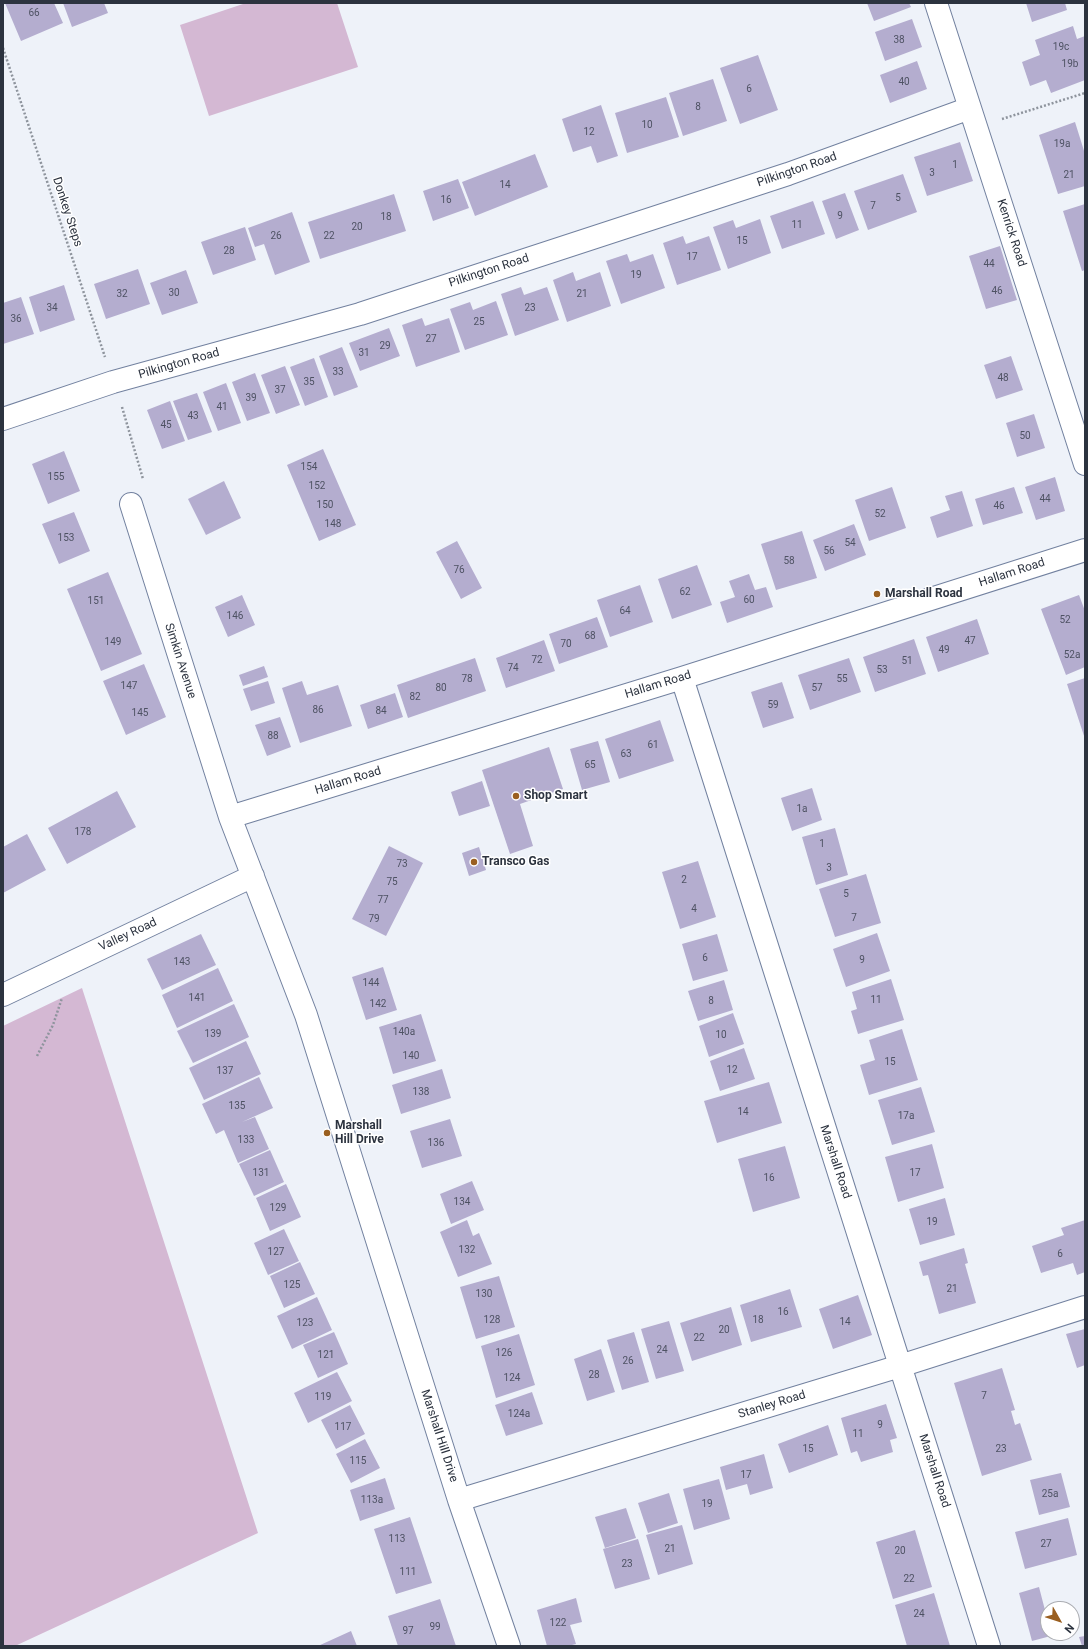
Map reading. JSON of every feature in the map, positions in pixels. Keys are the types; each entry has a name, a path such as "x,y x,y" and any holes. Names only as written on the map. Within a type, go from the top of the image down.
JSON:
{"street":[{"name":"Kenrick Road","path":"936,3 1085,464"},
{"name":"Pilkington Road","path":"3,419 113,382 360,314 788,174 973,118"},
{"name":"Simkin Avenue","path":"130,504 230,818"},
{"name":"Hallam Road","path":"230,818 682,678 1085,550"},
{"name":"Marshall Road","path":"682,678 989,1646"},
{"name":"Marshall Hill Drive","path":"230,818 306,1015 459,1500 509,1646"},
{"name":"Valley Road","path":"3,995 253,876"},
{"name":"Stanley Road","path":"459,1500 900,1366 1085,1307"}],"path":[{"name":"Donkey Steps","path":"3,48 113,382"},
{"path":"973,118 1085,93"},
{"path":"121,404 142,473"},
{"path":"37,1056 53,1025 76,960"}],"shaded area":[{"path":"246,3 337,3 358,67 209,116 180,25"},
{"path":"82,988 258,1533 15,1646 3,1646 3,1026"}],"building":[{"path":"5,3 54,3 63,23 21,41"},
{"path":"63,3 104,3 108,13 72,27"},
{"path":"867,3 909,3 911,7 874,21"},
{"path":"1026,3 1065,3 1067,10 1032,22"},
{"path":"912,19 922,47 885,61 875,32"},
{"path":"1073,26 1077,39 1085,36 1085,80 1051,93 1046,80 1030,86 1022,62 1040,55 1035,40"},
{"path":"758,55 778,110 740,124 720,68"},
{"path":"917,61 927,89 890,103 880,75"},
{"path":"713,79 727,121 683,136 669,93"},
{"path":"666,97 679,137 627,153 615,113"},
{"path":"601,105 618,156 597,163 591,146 573,152 562,119"},
{"path":"1075,122 1085,154 1085,186 1058,194 1039,135"},
{"path":"960,142 973,181 927,196 914,157"},
{"path":"535,154 548,187 475,216 462,182"},
{"path":"903,174 917,212 868,230 854,191"},
{"path":"458,179 469,208 433,221 423,191"},
{"path":"845,193 859,230 836,239 822,201"},
{"path":"394,194 406,231 320,259 308,222"},
{"path":"813,201 825,234 782,249 770,216"},
{"path":"1085,204 1085,270 1082,271 1063,211"},
{"path":"292,212 310,262 275,275 264,244 255,247 248,228"},
{"path":"760,219 771,253 728,269 713,227 733,220 736,228"},
{"path":"245,227 256,260 213,275 201,242"},
{"path":"683,236 686,244 709,236 721,270 677,285 663,243"},
{"path":"1000,246 1017,300 986,309 969,256"},
{"path":"627,254 630,262 653,254 665,288 621,304 606,261"},
{"path":"138,269 150,304 106,319 94,284"},
{"path":"186,270 198,303 162,315 150,283"},
{"path":"573,272 576,281 600,272 611,306 567,322 553,280"},
{"path":"64,285 75,320 40,332 29,297"},
{"path":"521,287 524,295 547,287 559,320 515,336 501,294"},
{"path":"21,297 34,334 3,344 3,303"},
{"path":"496,301 508,335 465,350 450,309 470,302 473,310"},
{"path":"422,318 425,326 449,318 460,352 416,367 402,325"},
{"path":"389,328 400,356 360,371 349,343"},
{"path":"342,347 358,387 334,396 319,356"},
{"path":"1011,356 1023,390 996,399 984,365"},
{"path":"314,358 328,397 305,406 290,367"},
{"path":"285,366 300,405 276,414 261,375"},
{"path":"255,373 270,413 247,421 232,382"},
{"path":"226,383 241,423 218,431 203,392"},
{"path":"197,393 212,432 188,440 173,401"},
{"path":"170,401 185,441 162,449 147,410"},
{"path":"1034,414 1045,448 1017,457 1006,423"},
{"path":"323,449 356,525 319,541 287,465"},
{"path":"64,451 80,491 48,504 32,464"},
{"path":"1055,477 1065,511 1036,520 1025,487"},
{"path":"224,481 241,518 206,535 188,499"},
{"path":"892,487 906,528 869,541 855,500"},
{"path":"1014,487 1023,513 983,525 975,499"},
{"path":"962,491 973,526 937,538 930,517 950,510 945,496"},
{"path":"74,512 90,551 59,564 42,524"},
{"path":"854,524 866,555 825,571 813,540"},
{"path":"802,531 817,578 776,590 761,544"},
{"path":"457,541 482,588 461,599 436,552"},
{"path":"697,565 712,605 672,619 658,579"},
{"path":"108,572 142,654 101,671 67,589"},
{"path":"749,574 755,590 766,587 773,607 727,623 720,602 735,597 729,581"},
{"path":"640,585 653,622 610,637 597,600"},
{"path":"242,595 255,625 228,637 215,607"},
{"path":"1079,595 1085,611 1085,667 1066,675 1041,609"},
{"path":"597,617 608,647 559,664 549,634"},
{"path":"977,619 989,654 938,672 926,637"},
{"path":"914,639 926,674 875,692 863,657"},
{"path":"544,640 555,671 506,688 496,658"},
{"path":"475,658 486,691 408,718 397,685"},
{"path":"849,658 861,692 810,710 798,675"},
{"path":"144,664 166,717 126,735 103,681"},
{"path":"264,666 268,677 243,686 239,675"},
{"path":"1085,678 1085,739 1067,684"},
{"path":"268,681 275,703 251,711 243,689"},
{"path":"302,681 307,695 338,685 352,726 300,743 282,688"},
{"path":"782,682 794,718 763,728 751,692"},
{"path":"395,693 403,717 368,729 360,705"},
{"path":"280,717 291,747 267,756 255,725"},
{"path":"660,720 674,761 619,779 605,739"},
{"path":"598,741 610,782 582,790 570,749"},
{"name":"Shop Smart","path":"549,747 563,789 520,804 533,846 510,854 482,770"},
{"path":"482,781 490,806 459,816 451,792"},
{"path":"812,788 822,820 792,831 781,798"},
{"path":"117,791 136,827 67,864 48,828"},
{"path":"835,828 848,875 816,885 802,837"},
{"path":"27,834 46,870 3,893 3,847"},
{"path":"389,846 423,863 386,936 352,919"},
{"name":"Transco Gas","path":"479,847 486,870 469,876 462,853"},
{"path":"698,861 716,917 680,929 662,872"},
{"path":"866,874 881,923 835,937 819,889"},
{"path":"877,933 890,971 846,987 833,949"},
{"path":"201,934 216,965 162,990 147,959"},
{"path":"717,934 728,971 693,981 682,944"},
{"path":"383,967 397,1010 366,1020 352,977"},
{"path":"218,968 233,1001 177,1028 162,995"},
{"path":"891,979 904,1020 858,1034 851,1011 857,1009 852,992"},
{"path":"724,980 733,1010 698,1021 688,991"},
{"path":"234,1004 249,1037 193,1063 177,1031"},
{"path":"733,1013 744,1044 709,1057 699,1026"},
{"path":"421,1014 436,1061 393,1074 379,1027"},
{"path":"902,1029 918,1080 869,1095 860,1065 875,1060 869,1040"},
{"path":"246,1041 261,1074 204,1100 189,1068"},
{"path":"744,1048 755,1079 720,1091 710,1061"},
{"path":"442,1069 451,1098 401,1114 392,1085"},
{"path":"259,1077 273,1108 242,1122 255,1117 269,1149 238,1163 224,1130 216,1134 202,1104"},
{"path":"769,1082 782,1123 717,1143 704,1101"},
{"path":"921,1087 935,1132 892,1145 878,1100"},
{"path":"450,1119 462,1156 422,1168 410,1131"},
{"path":"932,1144 944,1188 898,1202 885,1157"},
{"path":"785,1146 800,1198 753,1212 738,1159"},
{"path":"270,1150 284,1182 254,1196 239,1164"},
{"path":"472,1181 484,1210 451,1224 440,1194"},
{"path":"286,1184 301,1217 270,1231 256,1198"},
{"path":"945,1198 955,1235 920,1245 909,1209"},
{"path":"467,1220 473,1236 479,1233 492,1264 458,1277 440,1232"},
{"path":"1085,1220 1085,1272 1077,1275 1073,1263 1041,1273 1032,1246 1064,1235 1061,1228"},
{"path":"284,1229 299,1261 268,1275 254,1243"},
{"path":"964,1248 968,1263 965,1264 976,1303 939,1314 928,1275 923,1276 919,1262"},
{"path":"300,1262 315,1294 284,1308 270,1276"},
{"path":"499,1276 515,1327 476,1339 460,1287"},
{"path":"790,1289 802,1327 751,1342 740,1305"},
{"path":"858,1295 872,1335 833,1349 819,1309"},
{"path":"317,1297 332,1330 292,1349 277,1316"},
{"path":"731,1307 742,1345 692,1361 680,1323"},
{"path":"669,1321 684,1371 656,1379 641,1329"},
{"path":"1085,1329 1085,1365 1077,1368 1066,1334"},
{"path":"334,1332 348,1364 318,1378 303,1345"},
{"path":"634,1332 649,1382 622,1390 607,1340"},
{"path":"519,1334 535,1385 496,1398 481,1346"},
{"path":"601,1349 615,1392 587,1401 574,1359"},
{"path":"1002,1368 1015,1410 1011,1411 1015,1425 1020,1423 1032,1460 982,1476 954,1383"},
{"path":"337,1372 352,1401 308,1423 294,1393"},
{"path":"532,1392 543,1424 506,1436 495,1405"},
{"path":"886,1404 897,1438 890,1440 893,1452 861,1462 857,1451 851,1453 841,1418"},
{"path":"350,1405 365,1434 336,1449 321,1420"},
{"path":"828,1425 838,1455 789,1473 778,1444"},
{"path":"365,1439 380,1468 351,1483 336,1454"},
{"path":"764,1454 773,1488 750,1495 747,1484 726,1490 720,1467"},
{"path":"1061,1473 1070,1507 1039,1515 1030,1480"},
{"path":"385,1478 395,1509 360,1521 350,1490"},
{"path":"719,1479 730,1519 694,1530 683,1489"},
{"path":"669,1493 678,1523 648,1533 638,1503"},
{"path":"626,1508 636,1538 605,1548 595,1517"},
{"path":"410,1517 432,1583 396,1594 374,1529"},
{"path":"1068,1518 1077,1555 1025,1569 1015,1532"},
{"path":"682,1525 693,1564 658,1575 646,1535"},
{"path":"915,1530 932,1587 893,1599 876,1542"},
{"path":"638,1539 650,1579 615,1589 603,1549"},
{"path":"1039,1587 1043,1601 1040,1601 1040,1639 1032,1641 1019,1593"},
{"path":"934,1593 950,1646 907,1646 895,1605"},
{"path":"576,1598 582,1622 570,1625 576,1644 568,1646 547,1646 537,1610"},
{"path":"440,1599 456,1646 398,1646 388,1616"},
{"path":"351,1631 357,1646 318,1646"},
{"path":"1085,1636 1085,1646 1082,1646 1080,1637"}],"place":[{"name":"Marshall Road","path":"877,594"},
{"name":"Shop Smart","path":"516,796"},
{"name":"Transco Gas","path":"474,862"},
{"name":"Marshall Hill Drive","path":"327,1133"}]}
